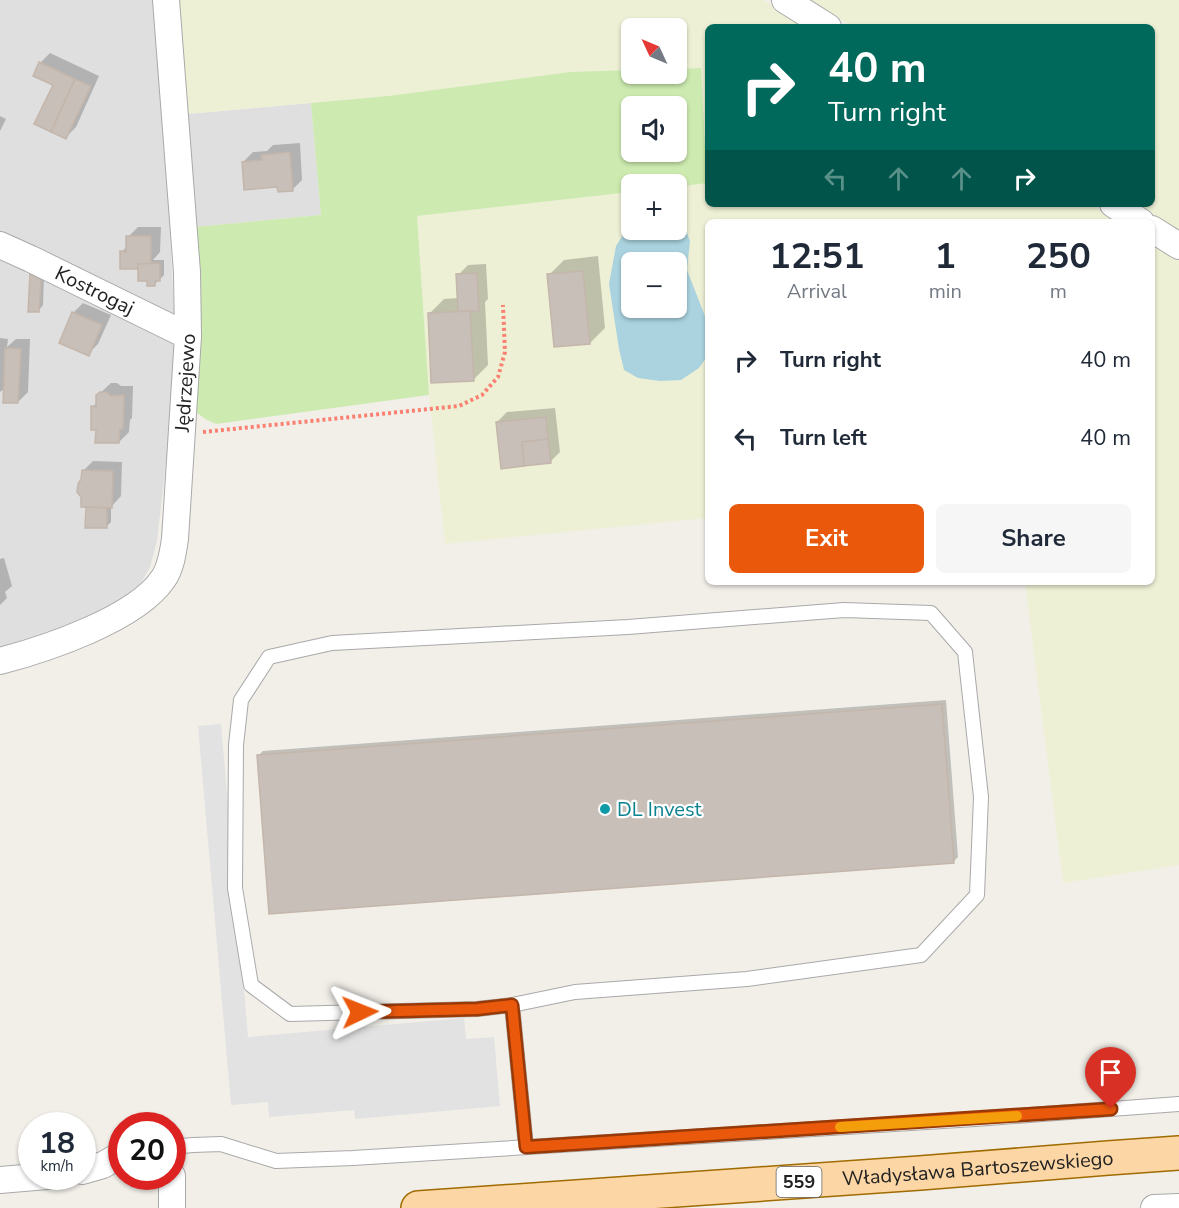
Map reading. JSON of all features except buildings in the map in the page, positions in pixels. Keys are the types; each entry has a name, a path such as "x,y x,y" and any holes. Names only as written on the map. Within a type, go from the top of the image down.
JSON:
{"main road":[{"name":"Władysława Bartoszewskiego","path":"418,1208 1179,1154"}],"street":[{"name":"Jędrzejewo","path":"0,661 35,651 106,621 139,603 165,576 175,539 188,336 187,272 166,0"},
{"path":"785,0 823,24"},
{"path":"1118,207 1136,219"},
{"path":"1155,231 1179,246"},
{"name":"Kostrogaj","path":"0,245 188,336"},
{"path":"0,1180 18,1178"},
{"path":"172,1190 172,1208"},
{"path":"1154,1208 1179,1207"}],"lane":[{"path":"844,610 931,613 965,652 981,797 977,895 921,955 747,979 575,992 512,1005 477,1009 290,1014 251,985 235,888 236,745 241,700 269,657 332,643 627,627 844,610"},
{"path":"512,1005 526,1147"},
{"path":"186,1146 221,1144 276,1161 364,1158 1179,1104"}],"path":[{"path":"182,434 459,406 482,395 498,377 505,352 502,305"}],"shaded area":[{"path":"0,0 155,0 174,310 173,401 157,541 150,567 134,596 72,628 0,648"},
{"path":"311,103 321,215 194,227 187,114"},
{"path":"221,724 248,1037 464,1018 466,1039 494,1037 500,1106 355,1119 354,1110 269,1117 268,1102 231,1105 198,726"}],"green space":[{"path":"177,0 763,0 801,24 705,24 705,145 701,68 687,69 687,18 621,18 621,70 570,72 388,96 187,114"},
{"path":"807,0 1179,0 1179,234 1136,207 1155,207 1155,24 849,24"},
{"path":"701,68 705,183 687,186 687,174 621,174 621,193 417,216 429,395 216,424 196,412 197,283 194,227 321,215 311,103 388,96 570,72 621,70 621,84 687,84 687,69"},
{"path":"705,183 705,207 1095,207 1114,219 705,219 705,518 445,544 429,395 417,216 621,193 621,240 687,240 687,186"},
{"path":"1155,245 1179,260 1179,865 1063,883 1025,585 1155,585"}],"water":[{"path":"687,233 690,241 687,270 705,316 705,359 699,368 681,380 660,381 638,378 624,370 609,284 616,246 621,238 621,240 687,240"}],"slow traffic":[{"path":"840,1127 1017,1116"}],"place":[{"name":"DL Invest","path":"605,809"}],"route":[{"path":"360,1012 477,1009 512,1005 526,1147 1111,1109"}]}
